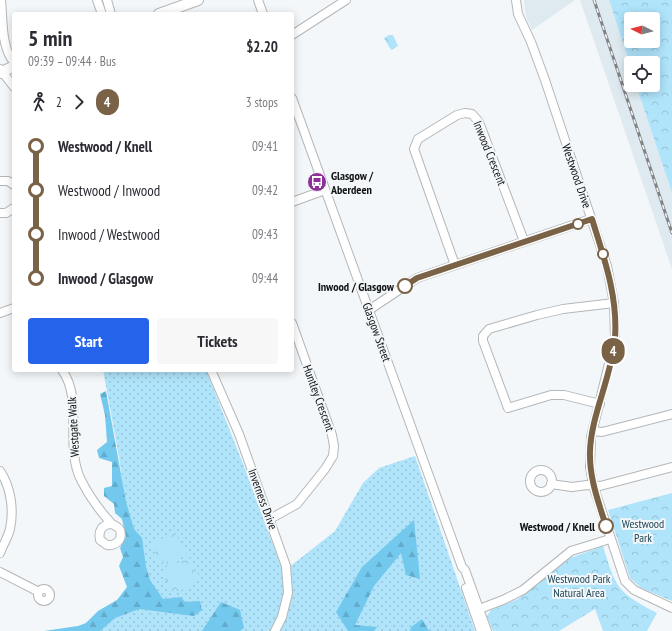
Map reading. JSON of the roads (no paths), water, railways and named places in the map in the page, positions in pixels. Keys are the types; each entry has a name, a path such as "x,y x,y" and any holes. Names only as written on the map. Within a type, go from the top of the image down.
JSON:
{"main road":[{"path":"165,12 198,0"},
{"path":"0,71 12,67"}],"street":[{"path":"1,0 6,48 9,57 12,60"},
{"path":"97,0 101,12"},
{"path":"107,0 110,12"},
{"path":"258,0 262,12"},
{"path":"294,34 346,0"},
{"name":"Westwood Drive","path":"516,0 518,14 536,56 592,219 607,266 614,304 615,339 593,431 590,450 593,485 624,581 634,590 672,608"},
{"path":"0,71 12,85"},
{"name":"Glasgow Street","path":"294,111 325,190 462,567 460,572 487,631"},
{"name":"Inwood Crescent","path":"455,264 414,149 418,139 462,114 472,114 479,122 524,241"},
{"path":"0,181 8,181 12,184"},
{"path":"294,201 325,190"},
{"path":"0,213 12,210"},
{"path":"369,310 417,278 592,219"},
{"path":"600,404 564,395 551,395 508,408 483,345 483,336 489,329 537,315 563,309 614,304"},
{"path":"0,313 12,309"},
{"name":"Huntley Crescent","path":"270,519 297,504 326,469 332,456 334,446 332,435 294,329"},
{"name":"Westgate Walk","path":"63,372 67,377 72,393 73,450 77,471 85,488 112,524"},
{"name":"Inverness Drive","path":"213,372 239,434 286,566 289,585 286,605 275,631"},
{"path":"593,431 602,432 672,414"},
{"path":"551,484 572,487 593,485 600,486 672,467"},
{"path":"0,471 5,479 12,501 10,529 0,552"},
{"path":"477,610 523,590 571,551 610,539"},
{"path":"0,572 39,592"},
{"name":"Glasgow Street","path":"477,610 481,631"}],"railway":[{"path":"594,0 672,233"}],"place":[{"name":"Glasgow / Aberdeen","path":"317,182"},
{"name":"Inwood / Glasgow","path":"405,286"},
{"name":"Westwood / Knell","path":"606,526"}],"park label":[{"name":"Westwood Park","path":"643,530"},
{"name":"Westwood Park Natural Area","path":"579,585"}]}
